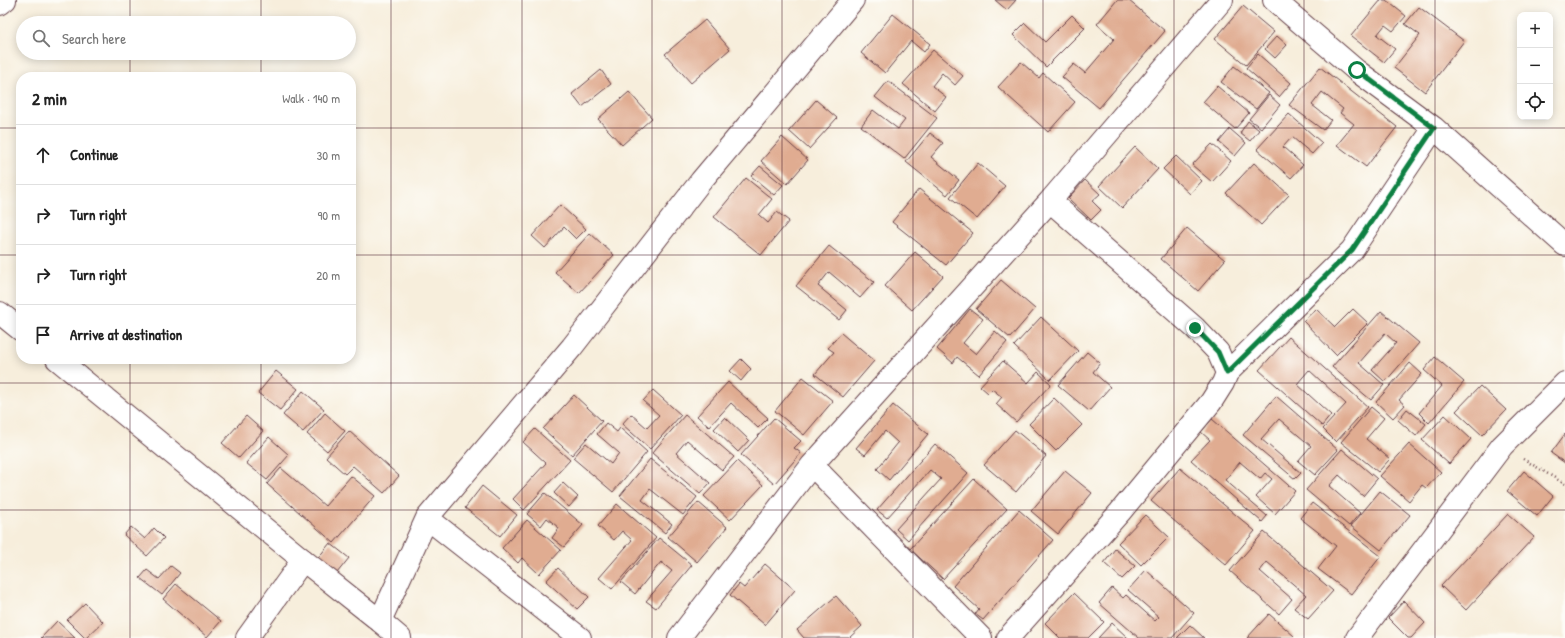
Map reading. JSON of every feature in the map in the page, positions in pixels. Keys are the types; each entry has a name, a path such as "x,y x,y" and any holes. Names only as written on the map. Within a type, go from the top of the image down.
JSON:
{"street":[{"path":"0,4 5,0"},
{"path":"380,621 427,518 572,347 701,181 853,0"},
{"path":"678,638 812,465 1050,201 1222,0"},
{"path":"1274,0 1357,70 1434,128 1564,241"},
{"path":"1008,638 1136,493 1211,402 1223,383 1227,373 1352,250 1434,128"},
{"path":"1050,201 1195,328 1218,352 1227,373"},
{"path":"0,313 16,326"},
{"path":"64,364 400,638"},
{"path":"1357,638 1502,446 1565,383"},
{"path":"812,465 981,638"},
{"path":"427,518 580,638"},
{"path":"247,638 303,560"}],"path":[{"path":"1502,446 1565,484"}],"building":[{"path":"995,0 1016,0 1007,10"},
{"path":"1117,0 1128,0 1165,31 1099,108 1062,77 1074,64 1085,73 1114,39 1097,24"},
{"path":"1381,0 1386,0 1406,16 1393,31 1385,25 1377,35 1395,49 1384,62 1351,36"},
{"path":"1243,6 1274,32 1246,65 1215,39"},
{"path":"1419,7 1464,41 1425,92 1394,68 1420,35 1405,24"},
{"path":"893,14 930,44 924,52 911,41 885,73 861,53"},
{"path":"1072,15 1085,28 1046,67 1013,35 1025,23 1045,42"},
{"path":"705,20 730,49 691,83 665,54"},
{"path":"1277,36 1287,45 1275,58 1265,49"},
{"path":"933,50 963,76 955,85 942,73 932,86 946,97 935,111 903,84"},
{"path":"1258,54 1291,83 1279,97 1246,68"},
{"path":"1021,62 1039,78 1043,73 1075,102 1048,132 998,87"},
{"path":"1234,66 1269,93 1256,109 1221,82"},
{"path":"1320,67 1397,127 1366,167 1337,145 1354,124 1340,113 1343,109 1322,92 1312,105 1331,120 1323,130 1289,105"},
{"path":"601,70 611,84 582,107 572,94"},
{"path":"888,81 937,118 904,159 861,126 873,110 898,129 905,120 875,97"},
{"path":"1217,86 1249,113 1235,129 1203,102"},
{"path":"629,92 652,118 622,145 598,119"},
{"path":"1269,95 1280,105 1261,128 1249,119"},
{"path":"816,100 837,118 809,149 789,131"},
{"path":"1289,114 1322,143 1312,154 1292,137 1283,147 1303,165 1291,178 1257,149"},
{"path":"1248,121 1259,130 1250,141 1240,133"},
{"path":"1230,129 1246,143 1235,156 1219,142"},
{"path":"930,133 943,143 931,157 959,180 947,195 906,162"},
{"path":"782,137 808,160 787,184 761,161"},
{"path":"1212,144 1231,161 1212,182 1192,165"},
{"path":"1135,147 1158,169 1122,208 1099,186"},
{"path":"1176,156 1202,181 1190,194 1163,169"},
{"path":"978,163 1005,186 977,219 950,197"},
{"path":"1254,163 1289,195 1261,225 1226,193"},
{"path":"760,166 783,185 774,195 751,176"},
{"path":"746,178 772,199 759,215 768,223 777,212 789,221 761,255 714,217"},
{"path":"1085,180 1100,194 1092,201 1101,210 1091,220 1068,198"},
{"path":"919,189 973,233 946,265 892,222"},
{"path":"560,205 586,229 576,239 564,227 545,248 532,236"},
{"path":"1187,228 1225,260 1198,291 1161,259"},
{"path":"590,233 614,255 579,293 555,272"},
{"path":"829,246 874,282 860,298 829,272 818,286 847,310 839,320 796,286"},
{"path":"915,252 943,276 912,310 885,286"},
{"path":"1001,280 1035,309 1010,338 976,309"},
{"path":"970,309 983,319 963,343 976,354 995,331 1007,342 979,375 957,357 953,363 937,349"},
{"path":"1316,309 1335,327 1353,309 1368,323 1336,355 1303,321"},
{"path":"1381,311 1419,343 1385,382 1372,370 1396,343 1385,333 1359,363 1384,385 1371,400 1332,367"},
{"path":"1041,317 1078,351 1050,380 1014,346"},
{"path":"841,333 874,361 843,397 815,374 834,352 828,348"},
{"path":"1289,337 1368,407 1336,442 1323,429 1346,404 1309,370 1297,384 1331,415 1322,426 1259,370"},
{"path":"1087,352 1100,363 1093,372 1110,387 1089,411 1058,385"},
{"path":"1435,357 1464,382 1429,423 1419,413 1442,386 1424,370"},
{"path":"741,359 751,369 741,381 730,371"},
{"path":"1003,361 1028,383 1038,372 1051,384 1016,422 996,404 1002,397 992,389 988,393 980,386"},
{"path":"1410,363 1422,374 1399,400 1405,405 1393,418 1376,402"},
{"path":"276,371 298,389 280,410 258,393"},
{"path":"803,377 833,401 804,435 775,411"},
{"path":"728,382 768,418 758,428 731,403 709,427 697,416"},
{"path":"1480,386 1506,410 1482,435 1456,411"},
{"path":"653,390 681,415 650,449 622,424 631,414 647,428 659,415 643,401"},
{"path":"303,391 324,409 303,432 283,415"},
{"path":"574,395 602,421 572,455 543,429"},
{"path":"1276,396 1338,450 1315,475 1298,461 1311,446 1279,419 1261,439 1301,473 1295,479 1243,435"},
{"path":"1054,398 1082,425 1056,451 1029,424"},
{"path":"893,405 928,434 889,480 877,469 898,443 885,431 865,455 856,448"},
{"path":"1371,407 1384,418 1366,439 1390,459 1378,472 1341,442"},
{"path":"1407,409 1426,424 1416,436 1398,420"},
{"path":"325,413 345,431 327,451 307,434"},
{"path":"685,415 734,457 722,470 687,440 676,453 710,483 700,494 652,453"},
{"path":"1445,415 1471,439 1449,464 1422,440"},
{"path":"246,416 263,431 239,458 222,443"},
{"path":"725,417 749,440 738,452 714,429"},
{"path":"774,418 801,441 794,448 801,453 774,484 741,455"},
{"path":"1212,419 1295,491 1275,514 1256,497 1272,479 1265,473 1260,479 1240,462 1225,480 1267,516 1262,522 1191,460 1210,440 1201,432"},
{"path":"606,423 617,432 620,428 647,452 613,492 573,458 586,443 611,464 619,453 597,434"},
{"path":"535,429 570,460 524,510 513,499 546,463 523,442"},
{"path":"1015,430 1046,456 1016,492 984,465"},
{"path":"349,431 399,476 384,493 353,466 345,474 326,457"},
{"path":"1565,434 1565,463 1551,453"},
{"path":"269,437 289,455 267,480 246,463"},
{"path":"935,444 968,473 908,540 896,529 941,479 930,470 887,518 877,510"},
{"path":"1409,444 1441,472 1426,488 1422,485 1409,501 1380,476"},
{"path":"1342,449 1377,479 1363,496 1339,475 1329,486 1360,513 1349,526 1306,490"},
{"path":"650,459 697,497 683,515 650,489 642,500 672,524 665,533 620,496"},
{"path":"737,461 763,485 730,520 704,496"},
{"path":"281,468 325,506 351,476 375,496 334,543 267,484"},
{"path":"1180,468 1255,531 1226,565 1151,501"},
{"path":"1065,471 1092,493 1058,534 1031,511"},
{"path":"1524,471 1553,496 1537,516 1507,491"},
{"path":"974,479 1007,509 943,579 910,549"},
{"path":"563,483 578,497 569,507 554,493"},
{"path":"482,486 517,515 500,536 465,508"},
{"path":"1380,491 1410,515 1381,550 1351,526"},
{"path":"545,493 583,525 564,547 552,538 559,528 547,518 541,526 527,514"},
{"path":"698,502 727,527 697,562 668,537"},
{"path":"1312,503 1381,556 1351,594 1318,569 1336,546 1300,518"},
{"path":"617,504 656,538 612,589 599,578 632,540 622,531 614,540 598,526"},
{"path":"1019,510 1053,540 983,620 975,614 979,609 953,586"},
{"path":"1508,514 1534,537 1466,610 1441,586"},
{"path":"1145,515 1169,537 1141,565 1118,543"},
{"path":"527,520 561,550 539,574 522,558 518,563 502,548"},
{"path":"131,527 145,539 154,528 164,538 147,556 124,535"},
{"path":"1264,532 1333,591 1308,619 1294,608 1306,595 1267,562 1260,571 1292,599 1279,614 1230,571"},
{"path":"659,538 692,565 656,608 646,601 672,571 661,562 635,594 621,582"},
{"path":"330,543 349,558 337,573 318,558"},
{"path":"1115,549 1135,566 1122,579 1104,563"},
{"path":"765,564 795,590 765,625 730,595 739,584 744,588"},
{"path":"171,566 180,573 162,595 140,578 147,570 159,579"},
{"path":"558,568 589,597 577,609 546,581"},
{"path":"1146,570 1194,613 1172,638 1139,638 1099,603 1112,588 1123,598 1126,595 1155,621 1159,617 1128,590"},
{"path":"176,584 221,621 207,637 163,599"},
{"path":"1074,593 1104,622 1088,638 1060,638 1045,623"},
{"path":"836,596 862,626 849,638 804,638 797,630"},
{"path":"1404,601 1425,623 1411,638 1408,638 1388,618"},
{"path":"85,603 103,622 86,638 67,620"},
{"path":"1269,614 1294,636 1292,638 1247,638"},
{"path":"57,621 75,638 41,638"},
{"path":"1112,623 1128,638 1098,638"},
{"path":"1190,625 1204,638 1177,638"}],"route":[{"path":"1195,328 1218,352 1227,373 1352,250 1434,128 1357,70"}]}
